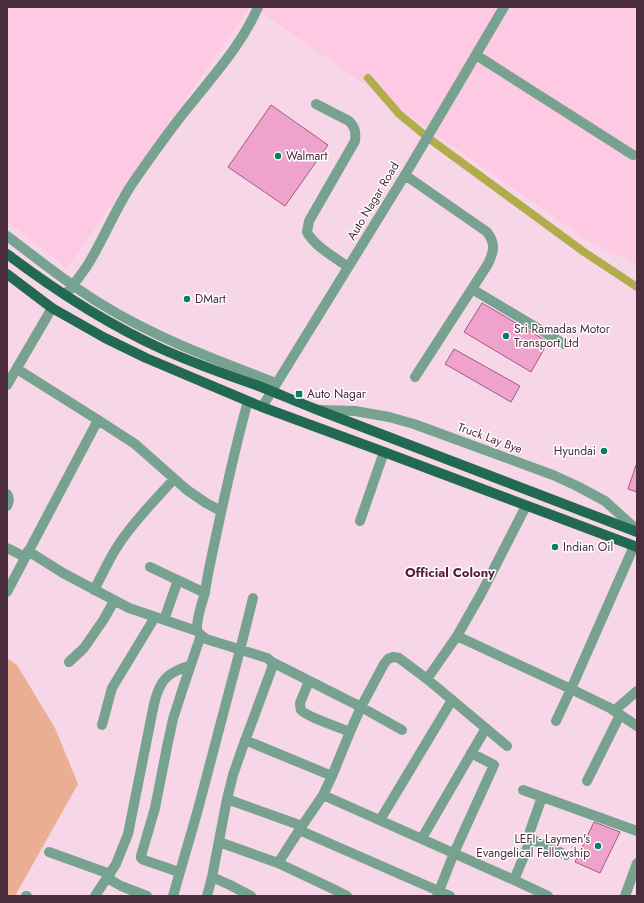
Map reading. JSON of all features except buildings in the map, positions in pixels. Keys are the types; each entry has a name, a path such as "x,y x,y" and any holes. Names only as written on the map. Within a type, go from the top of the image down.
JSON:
{"main road":[{"path":"7,254 65,295 115,326 163,349 225,374 274,387 318,410 637,531"},
{"path":"7,274 52,308 105,338 146,358 262,407 635,547"}],"street":[{"path":"65,295 90,261 123,197 131,185 169,131 238,44 253,19 258,7"},
{"name":"Auto Nagar Road","path":"262,407 405,175 504,7"},
{"path":"476,55 633,155"},
{"path":"316,104 349,121 355,130 356,135 355,141 309,221 307,232 315,243 348,267"},
{"path":"405,175 482,228 491,237 494,245 493,253 488,264 415,377"},
{"path":"7,236 101,304 157,335 274,387"},
{"path":"472,289 564,344"},
{"path":"7,385 52,308"},
{"path":"17,369 135,444 196,497 222,511"},
{"path":"179,872 141,858 155,808 173,719 191,665 199,633 197,624 198,617 205,592 239,433 248,401"},
{"name":"Truck Lay Bye","path":"318,410 355,411 389,417 414,424 553,475 605,501 637,531"},
{"path":"7,592 98,420"},
{"path":"360,521 384,452"},
{"path":"94,590 108,562 125,535 174,479"},
{"path":"7,494 9,497 7,506"},
{"path":"427,679 457,636 481,594 526,506"},
{"path":"556,721 635,547"},
{"path":"7,548 27,554 129,608 199,633 206,639 267,658 402,730"},
{"path":"150,567 205,592"},
{"path":"102,725 112,688 159,618 178,580"},
{"path":"173,896 197,813 253,598"},
{"path":"69,662 84,648 104,619 114,600"},
{"path":"457,636 571,689 617,712 637,726"},
{"path":"278,863 323,795 361,708 378,674 388,659 393,657 399,658 427,679 507,746"},
{"path":"207,896 233,776 272,668 272,662"},
{"path":"95,896 116,864 128,834 154,704 161,683 177,669 191,665"},
{"path":"309,681 300,703 301,710 350,732"},
{"path":"587,781 617,712 637,692"},
{"path":"380,820 452,700"},
{"path":"422,838 486,728"},
{"path":"245,740 332,776"},
{"path":"438,894 454,853 494,765 471,753"},
{"path":"523,790 637,831"},
{"path":"323,795 422,838 548,896"},
{"path":"542,797 528,836 531,839 566,855"},
{"path":"227,800 301,828 438,894 450,896"},
{"path":"514,880 531,839"},
{"path":"219,842 278,863 347,896"},
{"path":"48,852 108,876 121,886 147,896"},
{"path":"625,896 637,863"},
{"path":"212,877 251,896"}],"shaded area":[{"path":"7,7 250,7 67,268 7,221"},
{"path":"254,7 637,7 637,266 628,259 594,245"},
{"path":"7,658 17,665 55,728 78,784 15,896 7,896"}],"waterway":[{"path":"368,78 399,114 427,137 584,252 637,287"}],"place":[{"name":"Walmart","path":"278,156"},
{"name":"DMart","path":"187,299"},
{"name":"Sri Ramadas Motor Transport Ltd","path":"506,336"},
{"name":"Auto Nagar","path":"299,394"},
{"name":"Hyundai","path":"604,451"},
{"name":"Indian Oil","path":"555,547"},
{"name":"LEFI - Laymen's Evangelical Fellowship","path":"598,846"}],"district":[{"name":"Official Colony","path":"450,572"}]}
